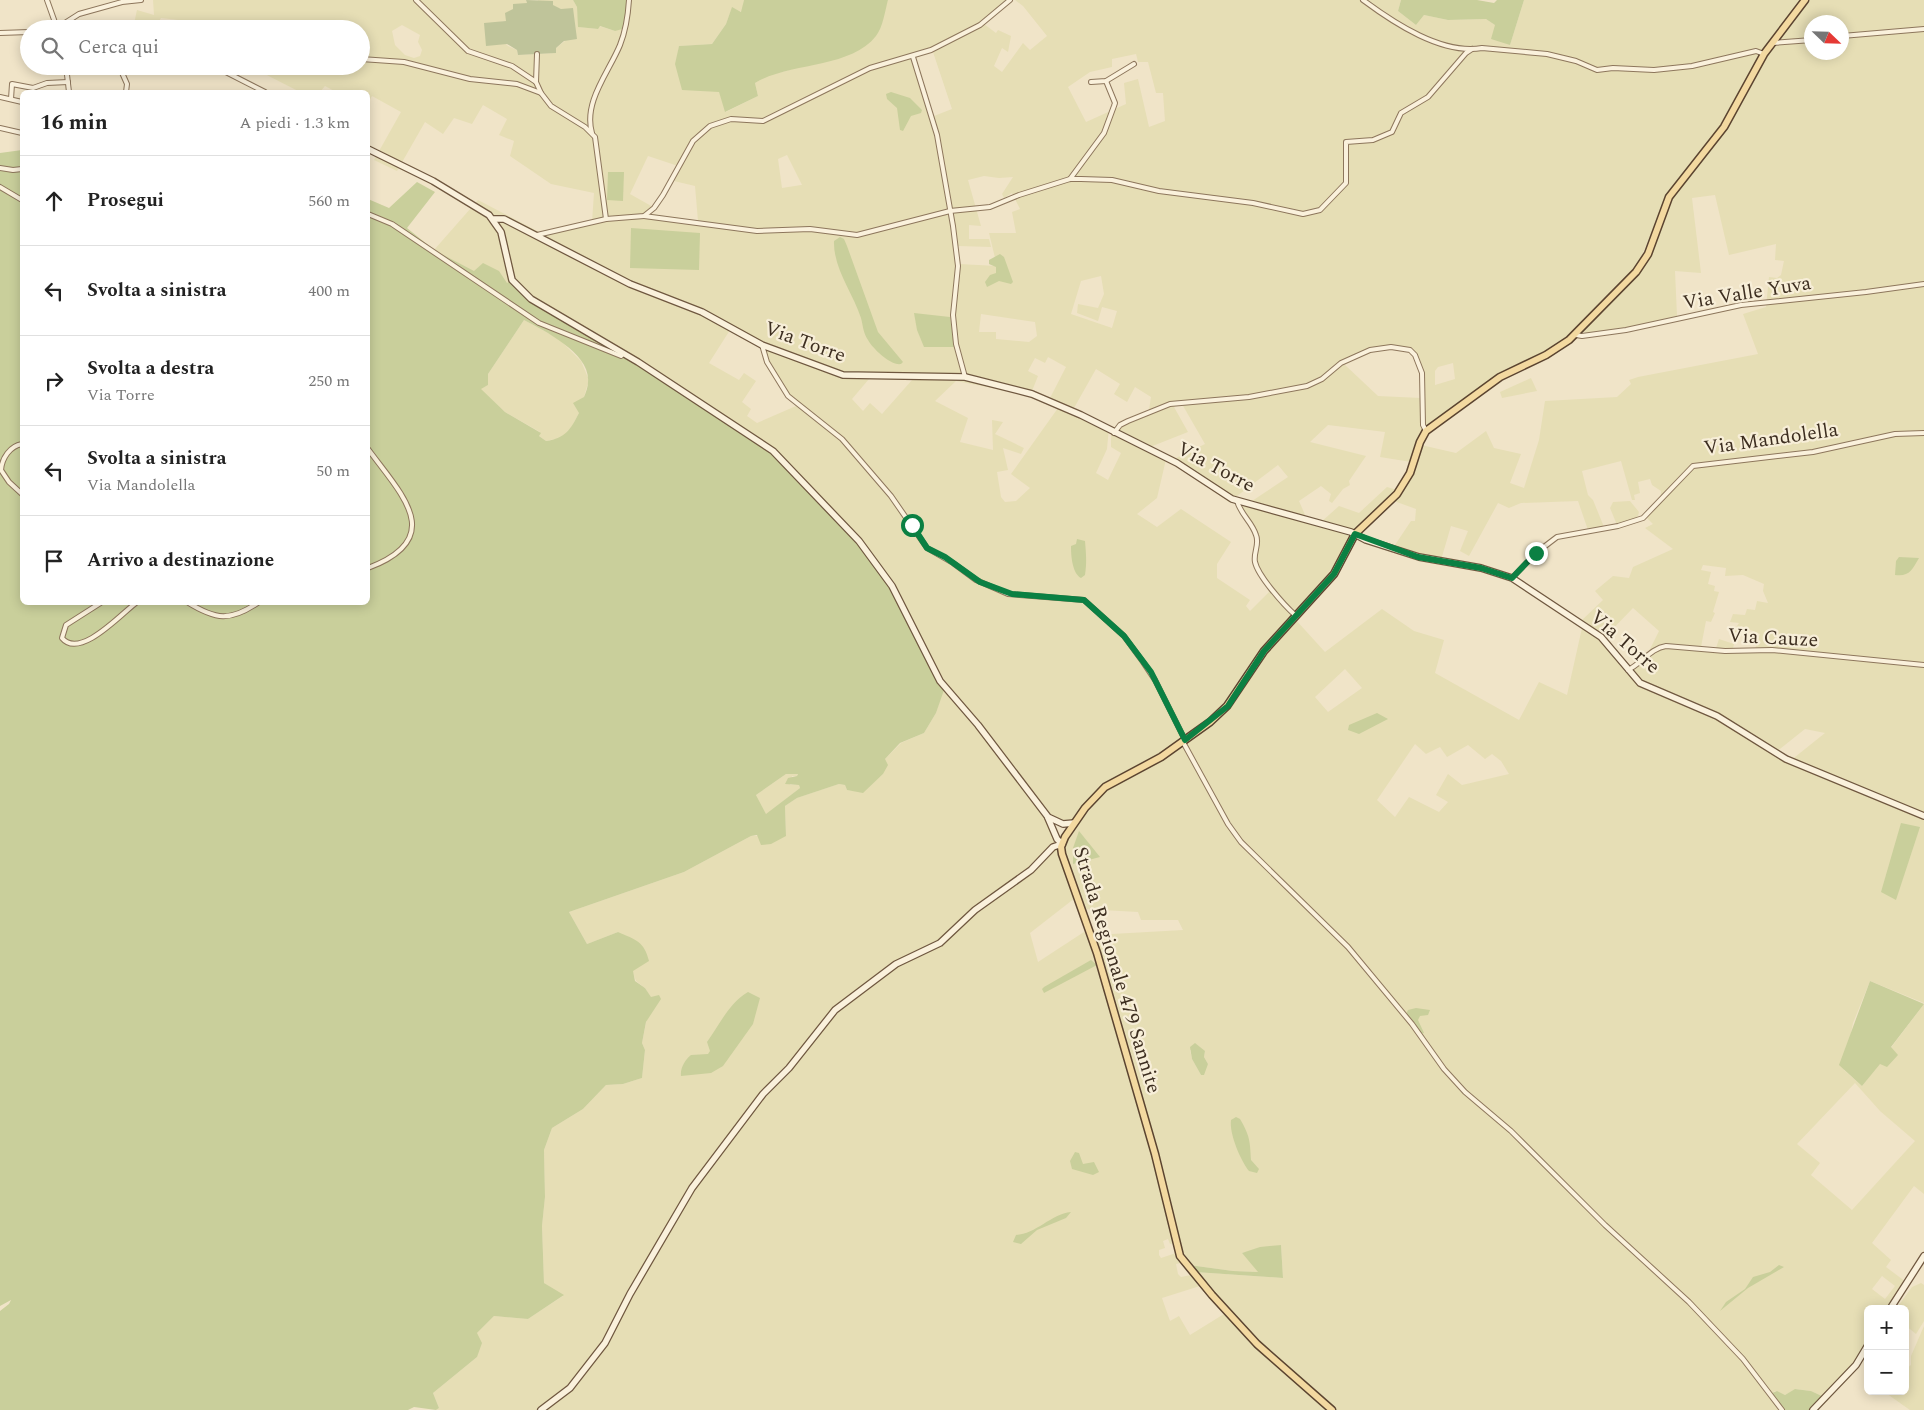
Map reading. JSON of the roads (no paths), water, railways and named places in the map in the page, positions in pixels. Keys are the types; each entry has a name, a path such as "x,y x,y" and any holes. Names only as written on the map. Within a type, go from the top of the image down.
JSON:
{"main road":[{"path":"1426,431 1500,377 1556,350 1576,335 1641,267 1669,197 1724,127 1764,54 1806,0"},
{"path":"370,150 477,205 494,220 503,238 508,271 512,280 523,293 765,443 834,512 859,541 892,586 940,681 978,726 1048,817 1057,839 1062,844 1053,847 1031,870 975,910 940,943 896,964 834,1010 789,1068 763,1094 692,1188 630,1294 605,1343 570,1388 541,1410"},
{"name":"Via Torre","path":"494,220 504,219 630,284 702,312 762,345 843,375 965,377 1048,400 1177,463 1237,501 1355,534 1418,557 1481,568 1512,578 1600,637 1640,683 1717,716 1786,759 1924,816"},
{"name":"Strada Regionale 479 Sannite","path":"1332,1410 1251,1338 1180,1256 1155,1154 1100,962 1062,854 1062,844 1074,823 1105,787 1161,757 1228,706 1264,651 1334,574 1355,534 1389,504 1402,488 1410,473 1420,442 1426,431"},
{"path":"1048,817 1063,824 1074,823"},
{"path":"1893,1305 1924,1256"},
{"path":"1813,1410 1856,1364 1865,1350"}],"street":[{"path":"47,0 54,20"},
{"path":"70,20 79,14 122,2 141,0"},
{"path":"416,0 468,51 512,66 536,82"},
{"path":"606,218 599,158 590,126 592,105 620,44 628,18 629,0"},
{"path":"644,216 654,208 663,195 693,141 710,126 732,119 763,120 870,68 913,57 931,50 980,25 1010,0"},
{"path":"1363,0 1400,24 1431,40 1472,49 1482,48 1547,54 1576,61 1597,70 1613,68 1648,70 1692,66 1756,51 1764,54"},
{"path":"1849,35 1924,28"},
{"path":"0,33 20,32"},
{"path":"1773,43 1804,41"},
{"path":"537,235 606,218 644,216 757,231 810,229 857,235 950,212 990,207 1019,195 1070,179 1112,180 1158,191 1253,203 1295,214 1316,212 1336,195 1346,183 1346,142 1373,140 1392,132 1401,113 1428,97 1466,53 1472,49"},
{"path":"537,54 536,82 541,93 554,108 592,133"},
{"path":"913,57 937,135 950,212 958,266 953,315 956,344 965,377"},
{"path":"370,60 404,62 470,79 517,84 541,93"},
{"path":"1091,82 1106,81 1134,64"},
{"path":"67,75 69,90"},
{"path":"123,75 127,84 126,90"},
{"path":"232,75 261,90"},
{"path":"1070,179 1104,133 1114,106 1115,102 1106,81"},
{"path":"11,99 12,84 34,88 47,83 68,82"},
{"path":"0,97 20,101"},
{"path":"0,128 20,133"},
{"path":"0,168 20,169"},
{"path":"0,187 20,199"},
{"path":"370,215 392,224 539,323 617,355 621,356 623,354"},
{"name":"Via Valle Yuva","path":"1576,335 1582,336 1626,330 1742,305 1924,284"},
{"path":"762,345 767,362 788,396 842,438 891,496 927,548 945,557 976,580 1008,594 1084,600 1124,636 1147,667 1228,824 1241,842 1348,947 1412,1024 1444,1069 1465,1092 1554,1172 1605,1225 1688,1301 1743,1358 1782,1410"},
{"path":"1114,433 1120,425 1170,404 1248,397 1307,386 1322,379 1341,363 1370,350 1391,346 1410,350 1415,355 1422,373 1423,426 1426,431"},
{"name":"Via Mandolella","path":"1512,578 1531,558 1557,537 1618,526 1643,518 1693,466 1813,452 1881,436 1924,433"},
{"path":"20,445 11,449 3,461 1,470 9,482 20,492"},
{"path":"370,452 404,497 411,512 412,524 409,537 394,556 370,567"},
{"path":"1237,501 1243,516 1256,534 1258,541 1255,554 1256,565 1273,592 1295,615"},
{"path":"97,605 66,625 62,638 66,643 74,645 90,638 111,626 134,605"},
{"path":"193,605 219,617 240,614 254,605"},
{"name":"Via Cauze","path":"1628,671 1640,664 1657,648 1666,646 1724,651 1772,650 1924,665"}]}
